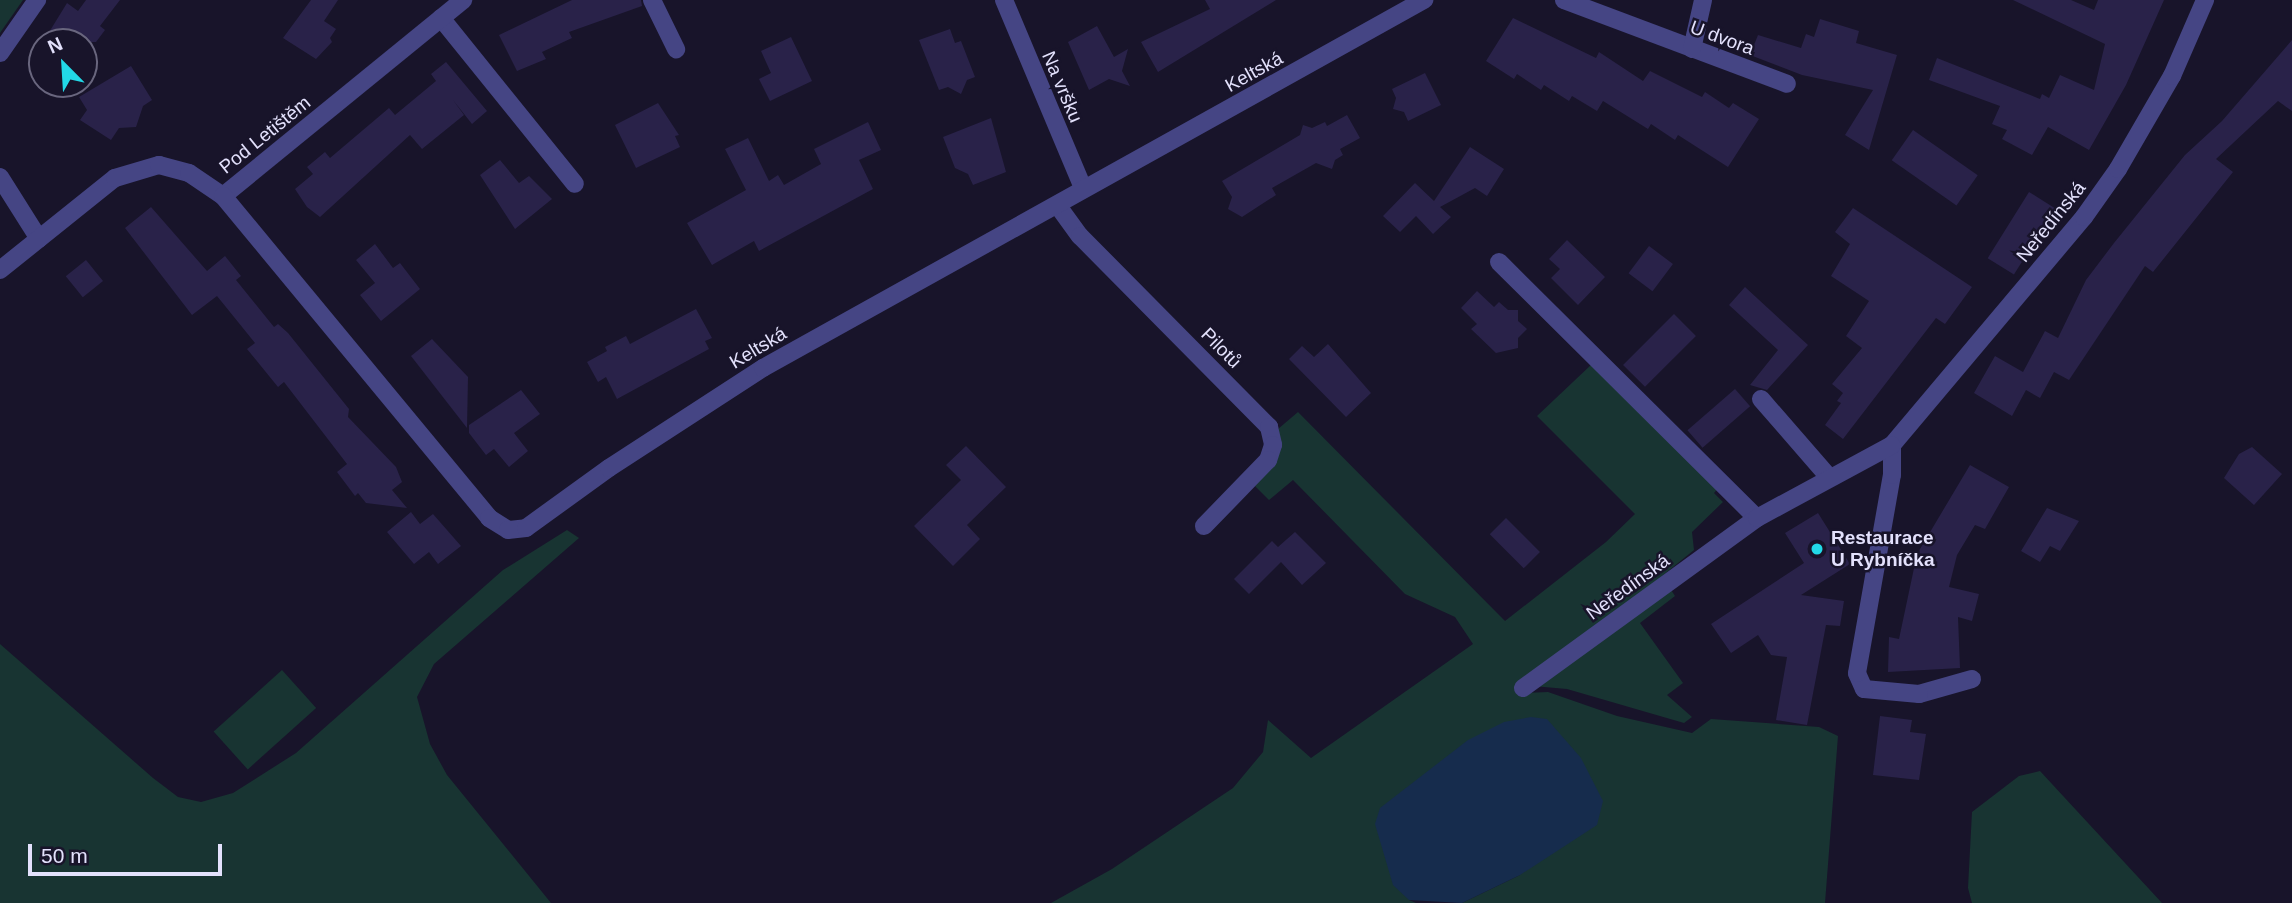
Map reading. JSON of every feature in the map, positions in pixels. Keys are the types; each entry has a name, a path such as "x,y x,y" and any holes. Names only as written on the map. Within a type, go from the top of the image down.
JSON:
{"street":[{"path":"0,53 37,0"},
{"name":"Pod Letištěm","path":"0,270 98,190 141,167 175,168 223,196 463,0"},
{"path":"652,0 676,49"},
{"name":"Na vršku","path":"1004,0 1083,188"},
{"name":"Keltská","path":"223,196 472,499 496,525 516,530 537,523 610,468 763,368 1424,0"},
{"name":"U dvora","path":"1564,0 1787,84"},
{"path":"1692,49 1703,0"},
{"name":"Neředínská","path":"1522,688 1757,518 1828,476 1892,445 2112,178 2172,76 2205,0"},
{"path":"441,18 575,184"},
{"path":"0,177 38,239"},
{"name":"Pilotů","path":"1058,206 1080,236 1269,427 1273,445 1268,460 1204,526"},
{"path":"1499,262 1757,518"},
{"path":"1761,399 1828,476"},
{"path":"1892,445 1892,475 1857,673 1864,689 1919,694 1972,679"}],"green space":[{"path":"0,0 23,0 0,33"},
{"path":"1592,364 1720,486 1714,493 1723,502 1692,532 1694,550 1662,576 1675,596 1640,623 1683,683 1667,695 1692,717 1684,723 1567,689 1521,685 1524,693 1548,692 1617,716 1692,733 1711,719 1819,727 1838,736 1825,903 1462,903 1520,875 1409,900 1416,903 1051,903 1112,869 1233,788 1263,752 1268,720 1311,758 1473,644 1455,617 1405,594 1293,480 1269,500 1255,486 1277,461 1278,429 1298,412 1505,621 1606,542 1635,514 1537,416"},
{"path":"567,530 579,538 434,664 417,697 430,744 447,775 551,903 0,903 0,644 153,778 178,797 201,802 233,793 296,753 503,570"},
{"path":"282,670 316,708 248,769 214,732"},
{"path":"2040,771 2162,903 1972,903 1968,888 1972,812 2019,776"}],"water":[{"path":"1531,717 1547,719 1581,758 1603,801 1597,825 1520,875 1462,903 1409,900 1393,885 1375,824 1380,808 1468,740 1504,722"}],"building":[{"path":"86,0 120,0 100,26 105,30 98,39 98,28 52,28 67,3 78,11"},
{"path":"311,0 338,0 324,21 336,29 330,38 332,42 316,59 283,38"},
{"path":"572,0 641,0 642,6 569,32 572,38 542,52 546,59 517,71 499,35"},
{"path":"1205,0 1276,0 1158,72 1141,42 1210,9"},
{"path":"2013,0 2071,0 2094,10 2098,0 2164,0 2126,85 2089,150 2048,127 2032,155 2002,139 2007,130 1992,124 2000,106 1929,80 1937,58 2040,99 2042,94 2049,98 2060,75 2094,90 2105,44"},
{"path":"1513,18 1596,58 1599,52 1643,81 1650,71 1702,97 1705,92 1729,108 1733,103 1759,119 1728,167 1678,135 1675,140 1651,124 1648,129 1603,101 1597,111 1572,96 1569,101 1544,85 1541,90 1517,74 1514,79 1486,61"},
{"path":"1820,19 1859,31 1856,43 1897,55 1869,150 1845,135 1873,90 1802,75 1750,55 1758,35 1801,48 1806,34 1814,37"},
{"path":"1097,26 1114,57 1128,49 1122,71 1130,86 1109,79 1089,90 1068,42"},
{"path":"950,29 955,43 961,41 975,77 967,80 961,94 948,87 939,90 919,40"},
{"path":"791,37 812,81 770,101 759,79 771,73 761,51"},
{"path":"2292,40 2292,111 2278,101 2216,159 2233,172 2153,272 2145,266 2069,380 2054,372 2040,398 2026,390 2012,416 1974,393 1995,356 2023,372 2045,331 2058,338 2086,280 2114,243 2185,155 2222,121"},
{"path":"446,62 487,111 472,124 453,100 464,115 422,149 410,135 320,217 307,207 295,189 313,174 307,167 325,152 330,158 389,108 395,115 436,81 431,74"},
{"path":"131,66 152,100 143,106 136,127 119,128 111,140 80,120 87,110 80,98 98,98 98,86"},
{"path":"1425,73 1441,105 1408,121 1404,112 1393,109 1396,98 1392,89"},
{"path":"658,103 679,135 675,136 680,147 636,168 615,125"},
{"path":"1347,115 1360,138 1340,149 1343,155 1335,160 1332,169 1316,163 1272,188 1276,195 1242,217 1228,209 1232,197 1222,181 1300,135 1303,125 1312,128 1325,122 1327,126"},
{"path":"991,118 1006,172 973,185 968,174 955,168 943,137"},
{"path":"868,122 881,150 859,160 873,189 759,251 754,241 712,265 687,223 746,190 725,149 748,138 769,181 778,175 784,185 821,164 814,149"},
{"path":"1913,130 1978,175 1956,206 1892,160"},
{"path":"1470,147 1504,169 1487,196 1475,188 1440,207 1451,217 1433,234 1416,216 1400,232 1383,216 1415,183 1434,201"},
{"path":"500,160 519,183 529,176 552,199 515,229 480,175"},
{"path":"2029,192 2055,208 2014,275 1988,258"},
{"path":"151,207 207,271 225,256 241,276 236,280 274,327 278,324 288,333 349,409 348,417 396,467 402,482 392,490 407,508 366,503 358,493 355,496 337,472 347,464 284,382 278,387 247,349 255,343 217,296 192,315 125,228"},
{"path":"1853,208 1972,287 1945,324 1936,318 1843,439 1825,425 1841,403 1837,401 1843,393 1832,384 1862,348 1846,336 1869,301 1831,276 1850,244 1835,232"},
{"path":"1567,240 1605,277 1578,305 1551,278 1560,269 1549,259"},
{"path":"375,244 393,268 400,263 420,289 381,321 360,295 375,283 356,260"},
{"path":"1649,246 1673,264 1652,291 1629,273"},
{"path":"86,260 103,281 83,297 66,276"},
{"path":"1745,287 1808,345 1767,390 1750,385 1778,350 1729,305"},
{"path":"1477,291 1494,307 1499,302 1508,310 1518,310 1518,321 1527,329 1518,338 1518,348 1496,353 1471,329 1477,324 1461,308"},
{"path":"696,309 712,338 705,341 709,349 617,399 606,377 598,382 587,362 607,351 605,347 626,336 630,344"},
{"path":"1674,314 1696,336 1645,387 1623,365"},
{"path":"432,339 468,377 467,428 411,356"},
{"path":"1328,344 1371,393 1346,417 1289,359 1302,346 1314,357"},
{"path":"1735,389 1750,406 1703,448 1687,430"},
{"path":"521,390 540,414 514,433 528,451 509,467 494,449 486,455 469,433 469,425"},
{"path":"966,446 1006,487 967,525 980,539 953,566 914,526 961,480 946,465"},
{"path":"2252,447 2282,474 2254,505 2224,478 2239,454"},
{"path":"1970,465 2009,487 1985,529 1975,525 1957,555 1949,587 1979,594 1972,621 1958,617 1960,668 1888,672 1889,637 1899,639 1917,554"},
{"path":"2047,508 2079,521 2060,551 2050,546 2040,562 2021,551"},
{"path":"411,512 420,524 433,514 461,546 438,564 429,552 414,564 387,532"},
{"path":"1818,513 1850,564 1801,595 1844,601 1840,626 1826,625 1807,725 1776,720 1787,657 1771,655 1758,635 1731,653 1711,624 1804,563 1785,533"},
{"path":"1506,518 1540,552 1524,568 1490,534"},
{"path":"1295,532 1326,563 1302,585 1281,562 1249,594 1234,579 1272,541 1278,547"},
{"path":"1880,716 1912,720 1910,732 1926,734 1919,780 1873,775"}],"place":[{"name":"Restaurace U Rybníčka","path":"1817,549"}]}
